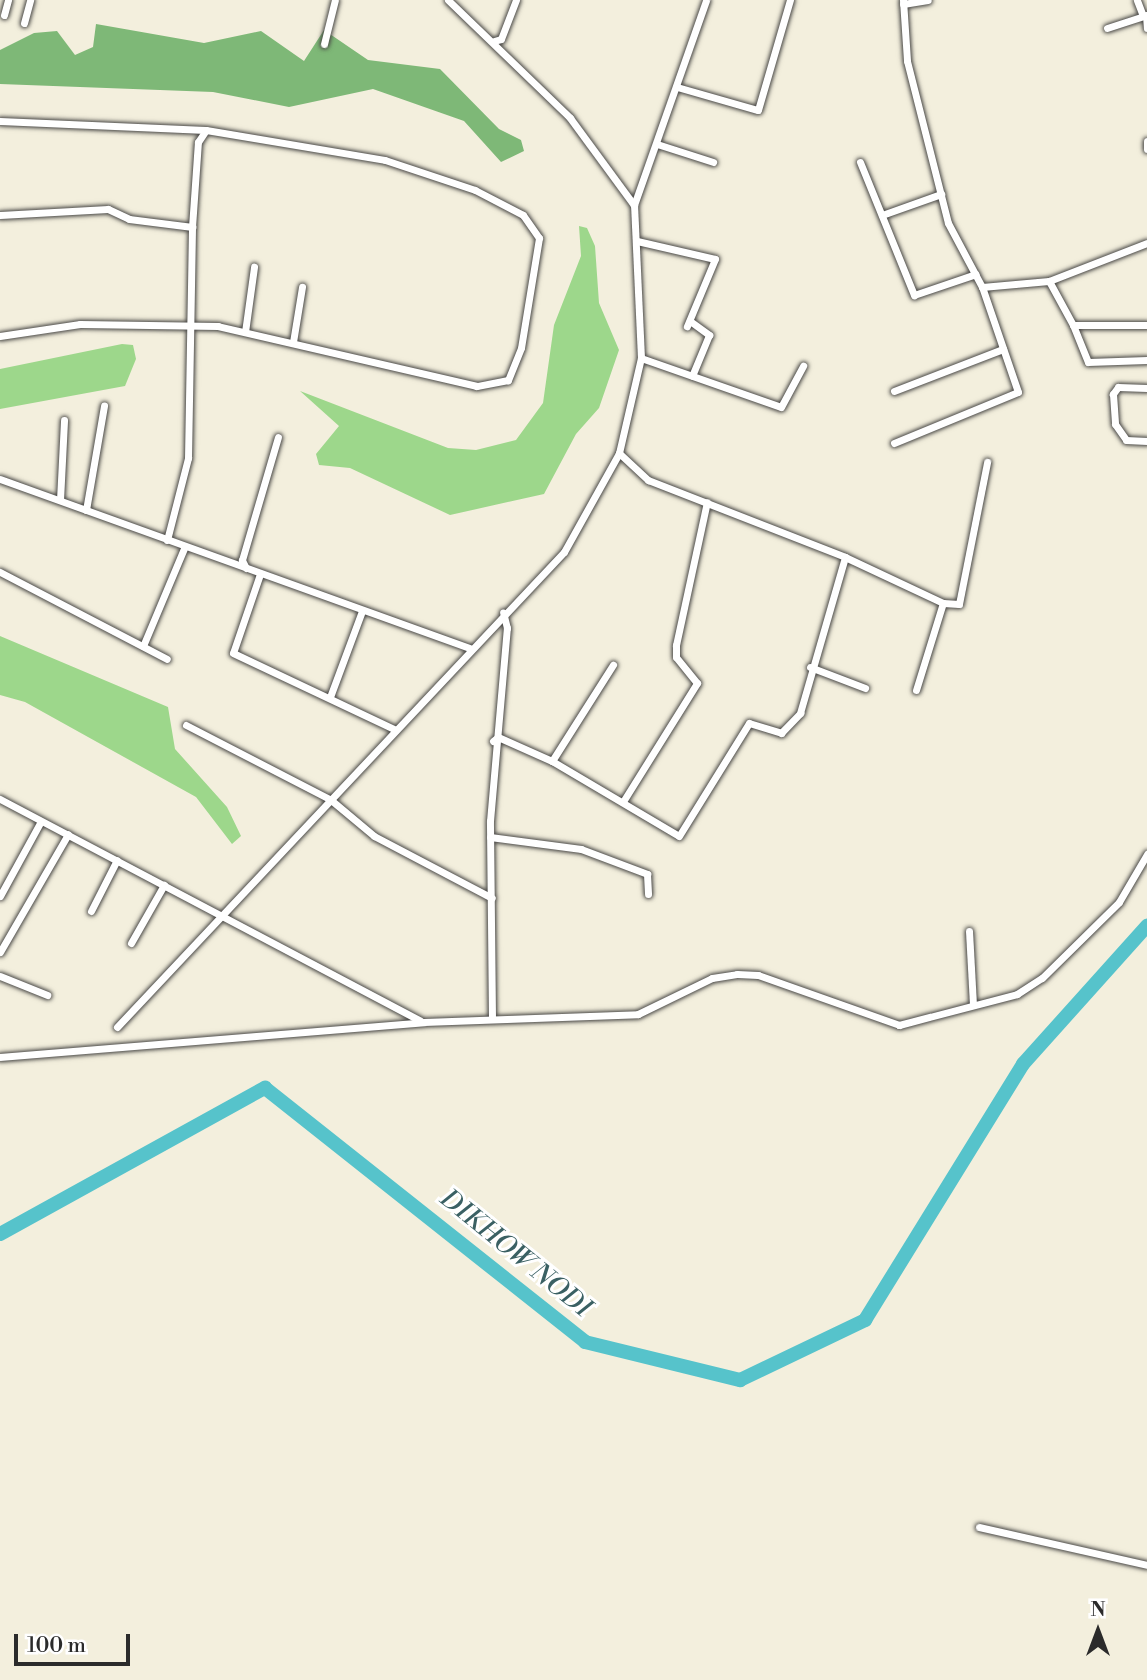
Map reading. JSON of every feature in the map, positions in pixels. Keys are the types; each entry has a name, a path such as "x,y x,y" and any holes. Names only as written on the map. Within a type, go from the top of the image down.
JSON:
{"street":[{"path":"4,15 8,0"},
{"path":"24,23 30,0"},
{"path":"324,44 335,0"},
{"path":"448,0 461,2 494,41 570,118 634,205"},
{"path":"494,41 506,30 516,0"},
{"path":"117,1027 224,916 503,612 564,552 619,453 641,358 634,205 705,0"},
{"path":"677,87 758,110 790,0"},
{"path":"894,443 1018,392 982,286 941,194 906,61 903,2 928,0"},
{"path":"1137,0 1145,16 1147,28"},
{"path":"1107,28 1145,16"},
{"path":"0,121 206,130 385,160 475,190 523,215 539,239 521,348 508,380 477,386 293,342 191,324 80,324 0,337"},
{"path":"167,540 188,458 192,227 198,142 206,130"},
{"path":"1147,141 1147,149"},
{"path":"657,144 713,162"},
{"path":"860,162 914,295 975,274"},
{"path":"882,215 941,194"},
{"path":"0,215 108,209 129,219 192,227"},
{"path":"637,242 715,260 688,323 709,335 692,376"},
{"path":"982,286 1049,281 1147,243"},
{"path":"245,332 254,267"},
{"path":"1049,281 1073,325 1088,362 1147,360"},
{"path":"293,342 302,286"},
{"path":"1073,325 1147,326"},
{"path":"894,391 1003,349"},
{"path":"641,358 781,407 803,366"},
{"path":"1147,388 1118,387 1113,409 1126,440 1147,441"},
{"path":"86,510 104,406"},
{"path":"60,500 64,420"},
{"path":"247,569 242,560 278,437"},
{"path":"619,453 648,480 845,557 943,603 958,604 965,595 987,462"},
{"path":"0,480 470,648"},
{"path":"624,800 697,683 676,657 676,645 706,502"},
{"path":"142,646 185,546"},
{"path":"493,741 498,737 552,761 624,800 679,836 749,723 781,733 800,713 810,667 845,557"},
{"path":"0,572 166,659"},
{"path":"260,574 233,653 396,730"},
{"path":"916,691 943,603"},
{"path":"330,697 362,611"},
{"path":"492,1018 493,741 507,628 503,612"},
{"path":"552,761 613,665"},
{"path":"810,667 865,688"},
{"path":"186,725 331,800 374,836 492,898"},
{"path":"0,799 424,1021"},
{"path":"0,895 41,821"},
{"path":"0,951 68,834"},
{"path":"491,837 581,849 647,874 648,894"},
{"path":"0,1056 424,1021 638,1014 712,978 737,974 758,975 899,1025 1017,994 1056,966 1119,902 1147,854"},
{"path":"91,911 117,860"},
{"path":"131,943 164,885"},
{"path":"970,931 973,1005"},
{"path":"0,976 47,995"},
{"path":"979,1527 1147,1565"}],"green space":[{"path":"96,24 204,43 261,31 304,61 324,30 368,60 440,69 499,129 521,140 524,151 501,162 464,121 373,89 289,107 213,92 0,84 0,50 34,33 57,31 75,55 93,47"},
{"path":"579,226 587,228 595,246 599,303 619,350 599,408 576,434 544,494 450,515 350,468 319,465 316,454 339,426 300,391 448,448 476,450 516,440 543,403 554,325 581,256"},
{"path":"122,344 133,345 136,359 125,386 0,409 0,369"},
{"path":"0,636 168,707 175,749 227,807 241,836 232,844 196,797 25,702 0,695"}],"waterway":[{"name":"DIKHOW NODI","path":"0,1234 265,1088 585,1342 740,1380 865,1320 1023,1064 1147,926"}]}
